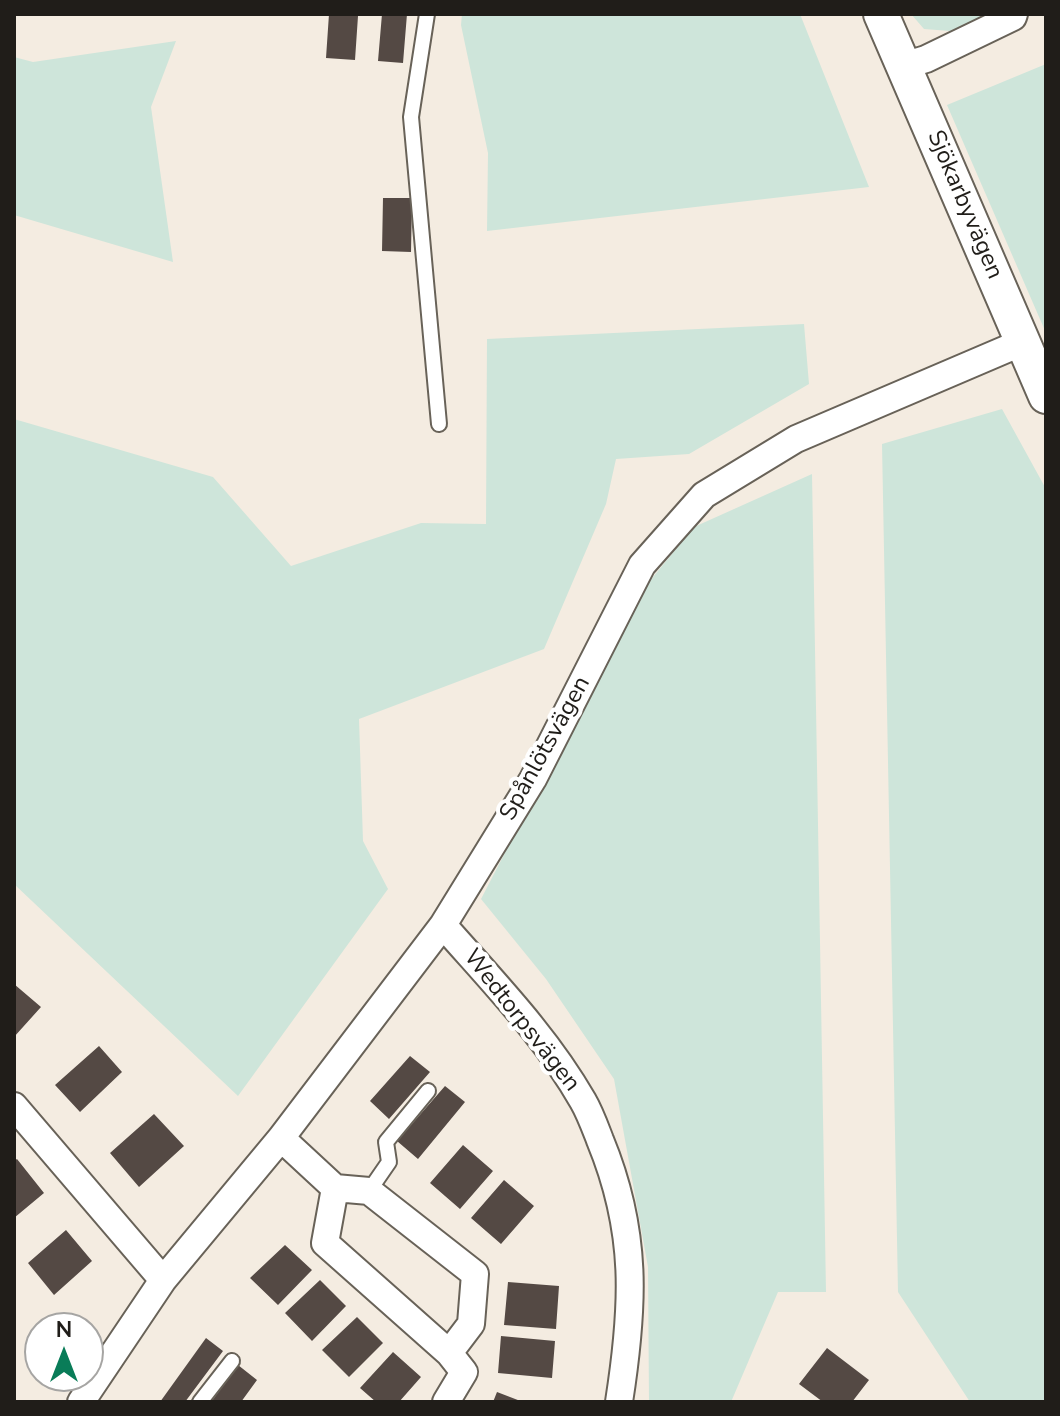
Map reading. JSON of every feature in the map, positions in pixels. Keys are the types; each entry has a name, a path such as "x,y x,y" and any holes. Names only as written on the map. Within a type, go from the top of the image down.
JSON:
{"street":[{"name":"Sjökarbyvägen","path":"881,14 1046,396"},
{"path":"903,66 926,59 1014,14"},
{"name":"Spånlötsvägen","path":"81,1402 163,1280 281,1138 443,925 533,779 642,565 704,495 796,439 1023,342"},
{"name":"Wedtorpsvägen","path":"443,925 537,1034 584,1102 616,1179 631,1260 628,1343 619,1402"},
{"path":"14,1106 163,1280"},
{"path":"281,1138 335,1188 369,1191 475,1274 471,1324 449,1353"},
{"path":"335,1188 325,1243 449,1353 464,1372 446,1402"}],"lane":[{"path":"427,14 411,117 439,424"},
{"path":"369,1191 389,1162 386,1142 428,1091"},
{"path":"200,1402 232,1361"}],"green space":[{"path":"462,14 800,14 869,187 487,231 488,153 461,25"},
{"path":"911,14 985,14 963,32 924,29"},
{"path":"176,41 151,107 173,262 14,215 14,57 33,62"},
{"path":"1046,64 1046,333 947,105"},
{"path":"804,324 809,384 689,454 616,459 606,504 544,649 359,719 363,841 388,889 238,1096 14,884 14,419 213,477 291,566 421,523 486,524 487,339"},
{"path":"1002,409 1046,489 1046,1402 970,1402 898,1292 882,444"},
{"path":"812,474 826,1292 778,1292 731,1402 649,1402 648,1267 614,1079 546,979 481,899 639,594 694,527"}],"building":[{"path":"329,14 358,16 355,60 326,58"},
{"path":"382,14 407,14 403,63 378,61"},
{"path":"383,198 412,198 411,252 382,251"},
{"path":"14,984 41,1007 14,1037"},
{"path":"99,1046 122,1072 80,1112 55,1085"},
{"path":"410,1056 430,1072 389,1119 370,1101"},
{"path":"445,1086 465,1102 418,1159 397,1141"},
{"path":"154,1114 184,1146 139,1187 110,1153"},
{"path":"463,1145 493,1171 460,1209 430,1183"},
{"path":"17,1159 44,1193 14,1218 14,1161"},
{"path":"504,1180 534,1206 501,1244 471,1218"},
{"path":"66,1230 92,1261 54,1295 28,1263"},
{"path":"285,1245 312,1270 278,1305 250,1278"},
{"path":"320,1280 346,1306 312,1341 285,1313"},
{"path":"508,1282 559,1286 556,1329 504,1325"},
{"path":"357,1317 383,1343 349,1377 322,1350"},
{"path":"501,1336 555,1341 552,1378 498,1373"},
{"path":"206,1338 223,1351 185,1402 160,1402"},
{"path":"827,1348 869,1380 852,1402 823,1402 799,1384"},
{"path":"393,1352 421,1377 399,1402 376,1402 360,1388"},
{"path":"238,1365 257,1380 241,1402 211,1402"},
{"path":"497,1392 523,1402 493,1402"}]}
